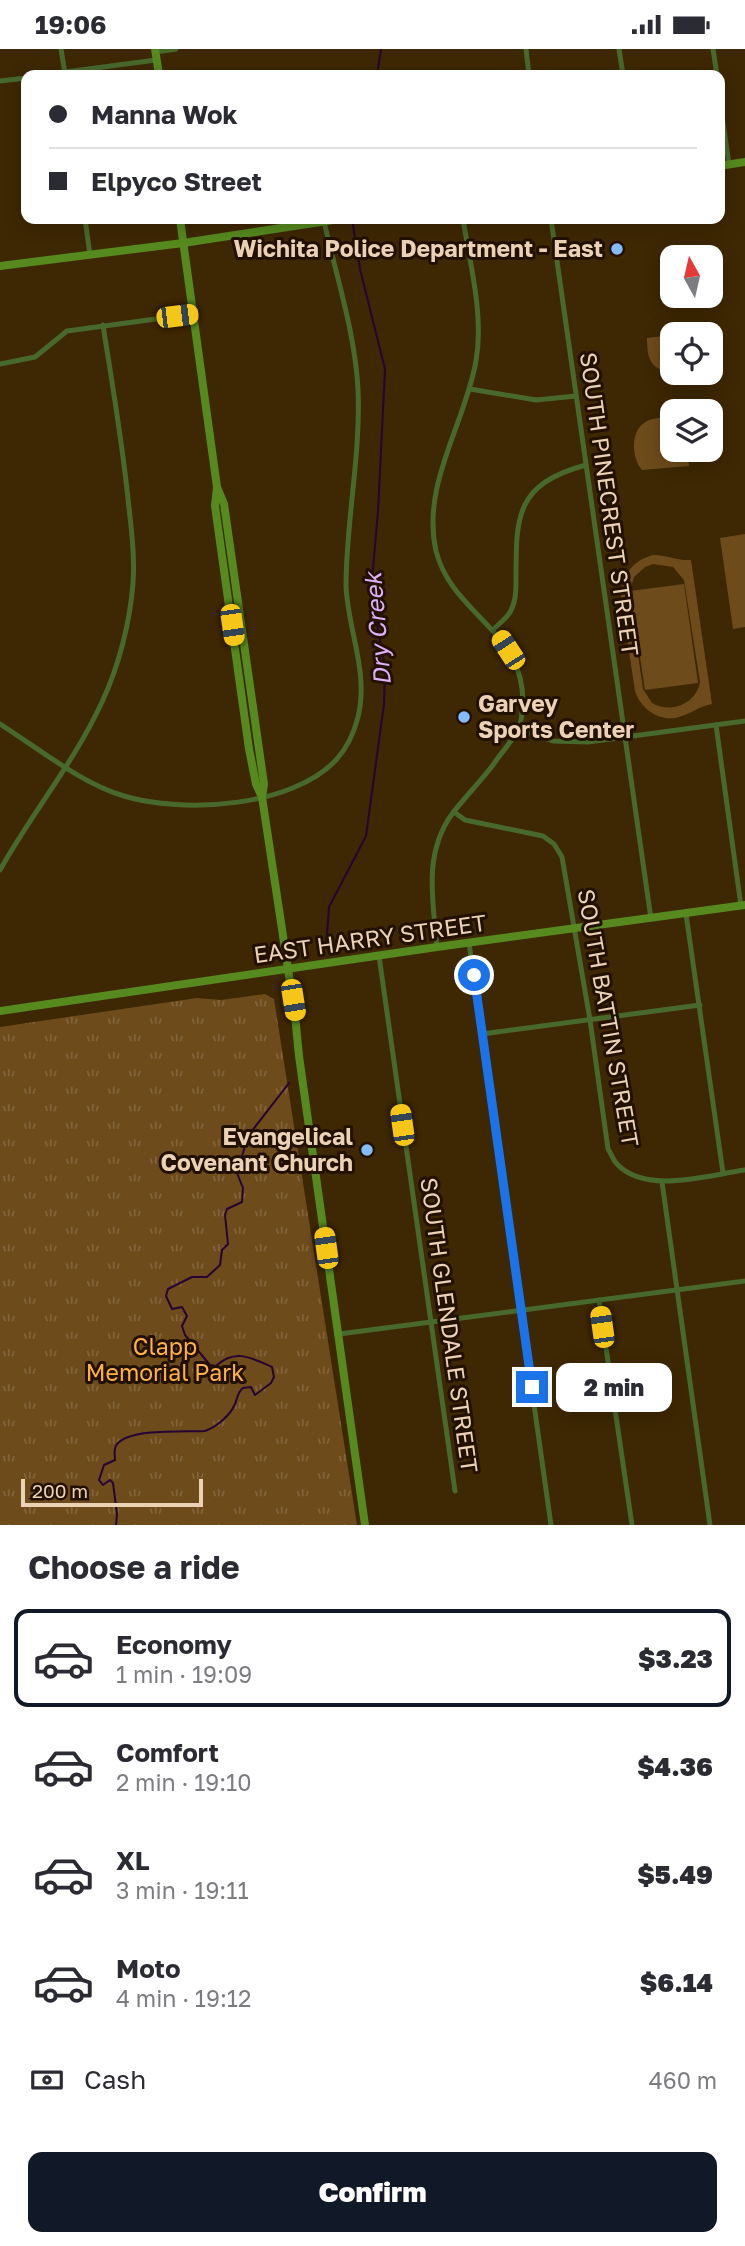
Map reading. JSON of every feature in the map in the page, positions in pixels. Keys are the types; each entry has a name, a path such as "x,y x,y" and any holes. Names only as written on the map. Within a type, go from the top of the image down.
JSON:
{"main road":[{"path":"725,165 745,162"},
{"path":"181,224 217,487 215,506 249,749 256,784 262,797 288,970 365,1525"},
{"path":"0,266 183,243 305,224"},
{"name":"EAST HARRY STREET","path":"0,1011 437,947 743,906"}],"street":[{"path":"61,49 64,70"},
{"path":"82,70 176,49"},
{"path":"526,49 528,70"},
{"path":"619,49 622,70"},
{"path":"713,49 715,70"},
{"path":"0,81 21,79"},
{"path":"86,224 90,255"},
{"path":"0,725 97,785 124,796 168,804 208,805 290,790 336,760 353,732 362,691 359,655 345,586 358,390 346,316 325,224"},
{"path":"437,947 431,871 438,839 454,812 486,774 518,729 523,694 516,663 493,630 449,582 436,551 432,520 437,488 470,389 476,358 478,332 464,224"},
{"name":"SOUTH PINECREST STREET","path":"552,224 651,919"},
{"path":"0,364 34,357 66,331 193,314"},
{"path":"0,870 84,737 105,694 118,659 133,583 124,458 103,325"},
{"path":"470,389 536,400 576,396"},
{"path":"493,630 510,614 516,595 516,533 521,508 536,488 561,471 586,465"},
{"path":"518,729 552,741 588,742 745,721"},
{"path":"716,725 743,906"},
{"name":"SOUTH BATTIN STREET","path":"454,812 466,820 543,836 554,844 562,857 590,1020 608,1149 617,1164 634,1175 662,1182"},
{"path":"0,850 8,855"},
{"path":"686,914 723,1173"},
{"path":"469,943 551,1525"},
{"name":"SOUTH GLENDALE STREET","path":"379,956 455,1491"},
{"path":"482,1034 700,1005"},
{"path":"710,1525 662,1182 745,1170"},
{"path":"338,1334 745,1280"},
{"path":"599,1300 632,1525"}],"green space":[{"path":"660,336 660,369 651,362 647,338"},
{"path":"660,418 660,462 688,462 689,466 642,470 635,453 636,433 647,421"},
{"path":"745,534 745,627 733,629 720,538"},
{"path":"658,555 691,560 712,704 674,718 653,714 642,704 635,691 621,598 623,583 629,571 633,565","holes":["653,564 673,567 684,580 700,682 698,690 688,701 682,705 667,707 652,703 643,689 629,594 634,577 645,567"]},
{"path":"684,584 698,683 645,690 630,591"},
{"name":"Clapp Memorial Park","path":"265,994 274,999 357,1525 0,1525 0,1027 197,998 221,1000"}],"waterway":[{"name":"Dry Creek","path":"378,70 381,49"},
{"name":"Dry Creek","path":"326,948 329,907 366,836 384,704 385,667 371,592 385,369 360,269 353,224"},
{"name":"Dry Creek","path":"116,1525 113,1483 110,1480 103,1485 99,1480 104,1465 115,1460 117,1444 134,1435 145,1433 205,1431 226,1417 243,1388 251,1387 255,1395 271,1383 274,1377 272,1367 244,1356 230,1357 216,1366 210,1365 185,1335 182,1326 187,1316 182,1307 172,1309 166,1296 168,1289 192,1277 207,1277 220,1265 222,1250 228,1244 225,1215 227,1209 242,1202 243,1188 237,1173 248,1136 289,1083"}],"place":[{"name":"Wichita Police Department - East","path":"617,249"},
{"name":"Garvey Sports Center","path":"464,717"},
{"name":"Evangelical Covenant Church","path":"367,1150"}],"route":[{"path":"474,975 532,1387"}]}
